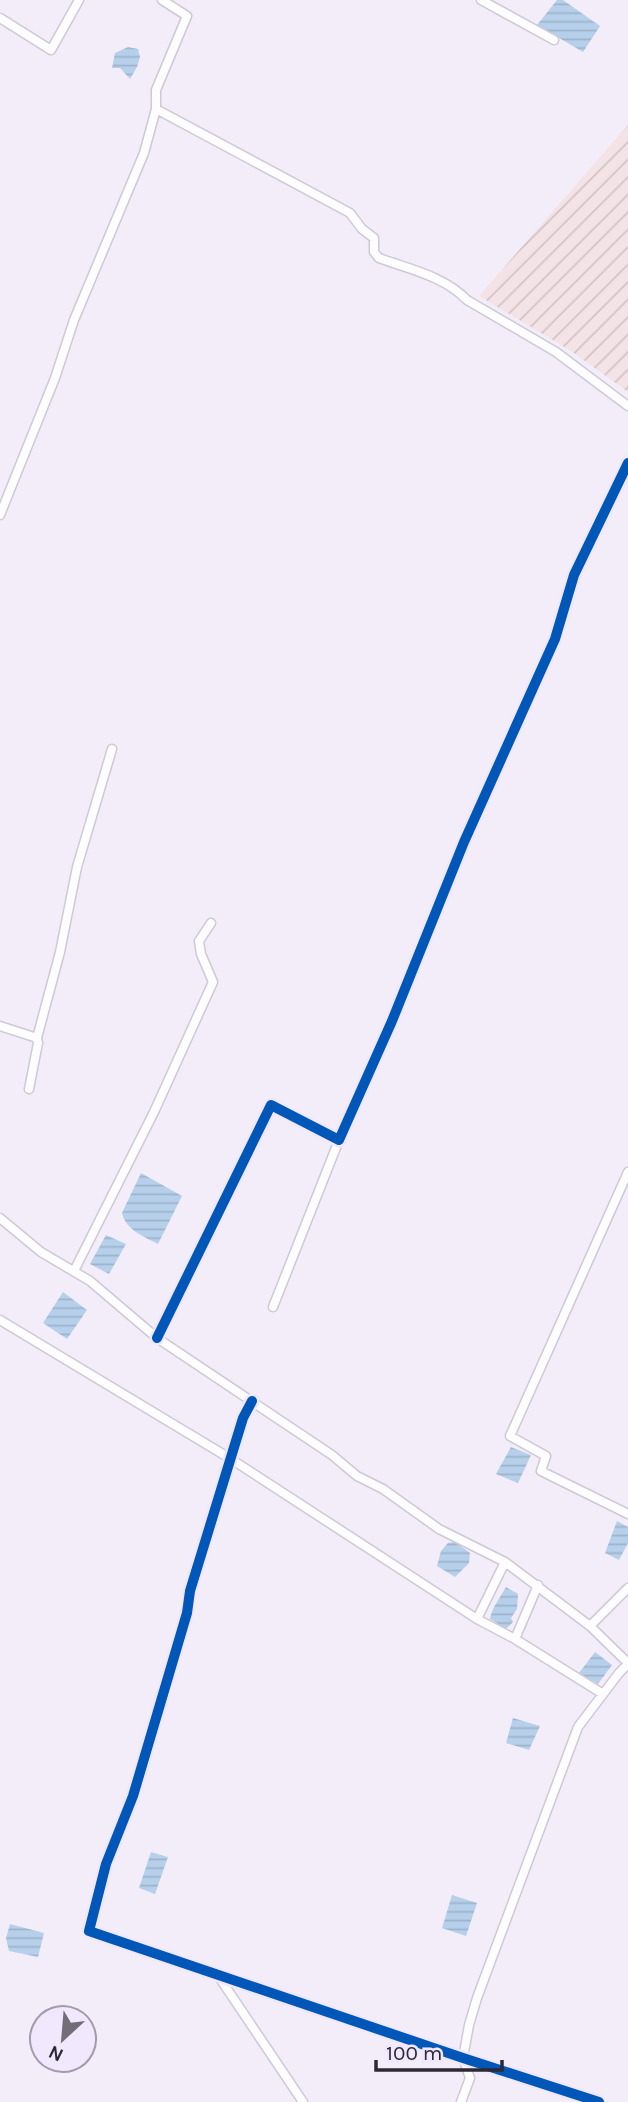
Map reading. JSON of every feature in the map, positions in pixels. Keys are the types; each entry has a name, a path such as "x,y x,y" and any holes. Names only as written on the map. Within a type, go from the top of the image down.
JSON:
{"street":[{"path":"0,18 51,50 79,0"},
{"path":"0,515 55,378 74,320 144,153 156,109 156,90 187,16 162,0"},
{"path":"481,0 554,40"},
{"path":"156,109 350,213 374,239 374,252 379,258 432,276 456,288 467,300 556,352 628,406"},
{"path":"273,1307 339,1140 392,1021 464,842 555,639 574,575 628,463"},
{"path":"29,1089 37,1038 60,952 77,867 112,749"},
{"path":"75,1271 154,1112 213,982 201,954 199,940 211,923"},
{"path":"0,1026 37,1038"},
{"path":"157,1338 271,1105 339,1140"},
{"path":"628,1172 510,1436 546,1456 541,1471 628,1514"},
{"path":"0,1218 41,1252 90,1281 157,1338 332,1455 357,1476 383,1489 439,1529 505,1562 538,1585 590,1626 628,1663 578,1727 573,1740 477,1998 463,2058 470,2078 461,2102"},
{"path":"0,1320 231,1459 477,1619 516,1639 603,1694"},
{"path":"252,1401 243,1418 190,1591 187,1613 133,1796 106,1864 89,1931 599,2102"},
{"path":"477,1619 505,1562"},
{"path":"516,1639 538,1585"},
{"path":"590,1626 628,1588"},
{"path":"217,1974 303,2102"}],"shaded area":[{"path":"628,125 628,392 571,351 479,296"}],"water":[{"path":"557,0 563,0 600,26 583,52 537,25"},
{"path":"128,47 138,49 140,57 130,79 120,68 112,68 115,53"},
{"path":"141,1173 182,1196 158,1244 131,1228 122,1213"},
{"path":"106,1235 126,1244 109,1274 90,1264"},
{"path":"63,1292 87,1310 67,1339 43,1323"},
{"path":"511,1447 531,1455 518,1483 496,1474"},
{"path":"617,1521 628,1527 628,1543 619,1560 605,1553"},
{"path":"455,1542 470,1553 469,1563 455,1577 437,1566 441,1551 448,1543"},
{"path":"506,1587 518,1594 517,1609 511,1618 513,1622 506,1629 490,1619"},
{"path":"595,1652 612,1665 598,1684 579,1673"},
{"path":"513,1718 540,1726 529,1750 506,1743"},
{"path":"151,1852 168,1857 155,1894 139,1888"},
{"path":"452,1895 477,1903 466,1936 442,1928"},
{"path":"10,1924 44,1933 38,1957 9,1951 6,1938"}],"cycle path":[{"path":"157,1338 271,1105 339,1140 392,1021 464,842 555,639 574,575 628,463"},
{"path":"252,1401 243,1418 190,1591 187,1613 133,1796 106,1864 89,1931 599,2102"}]}
